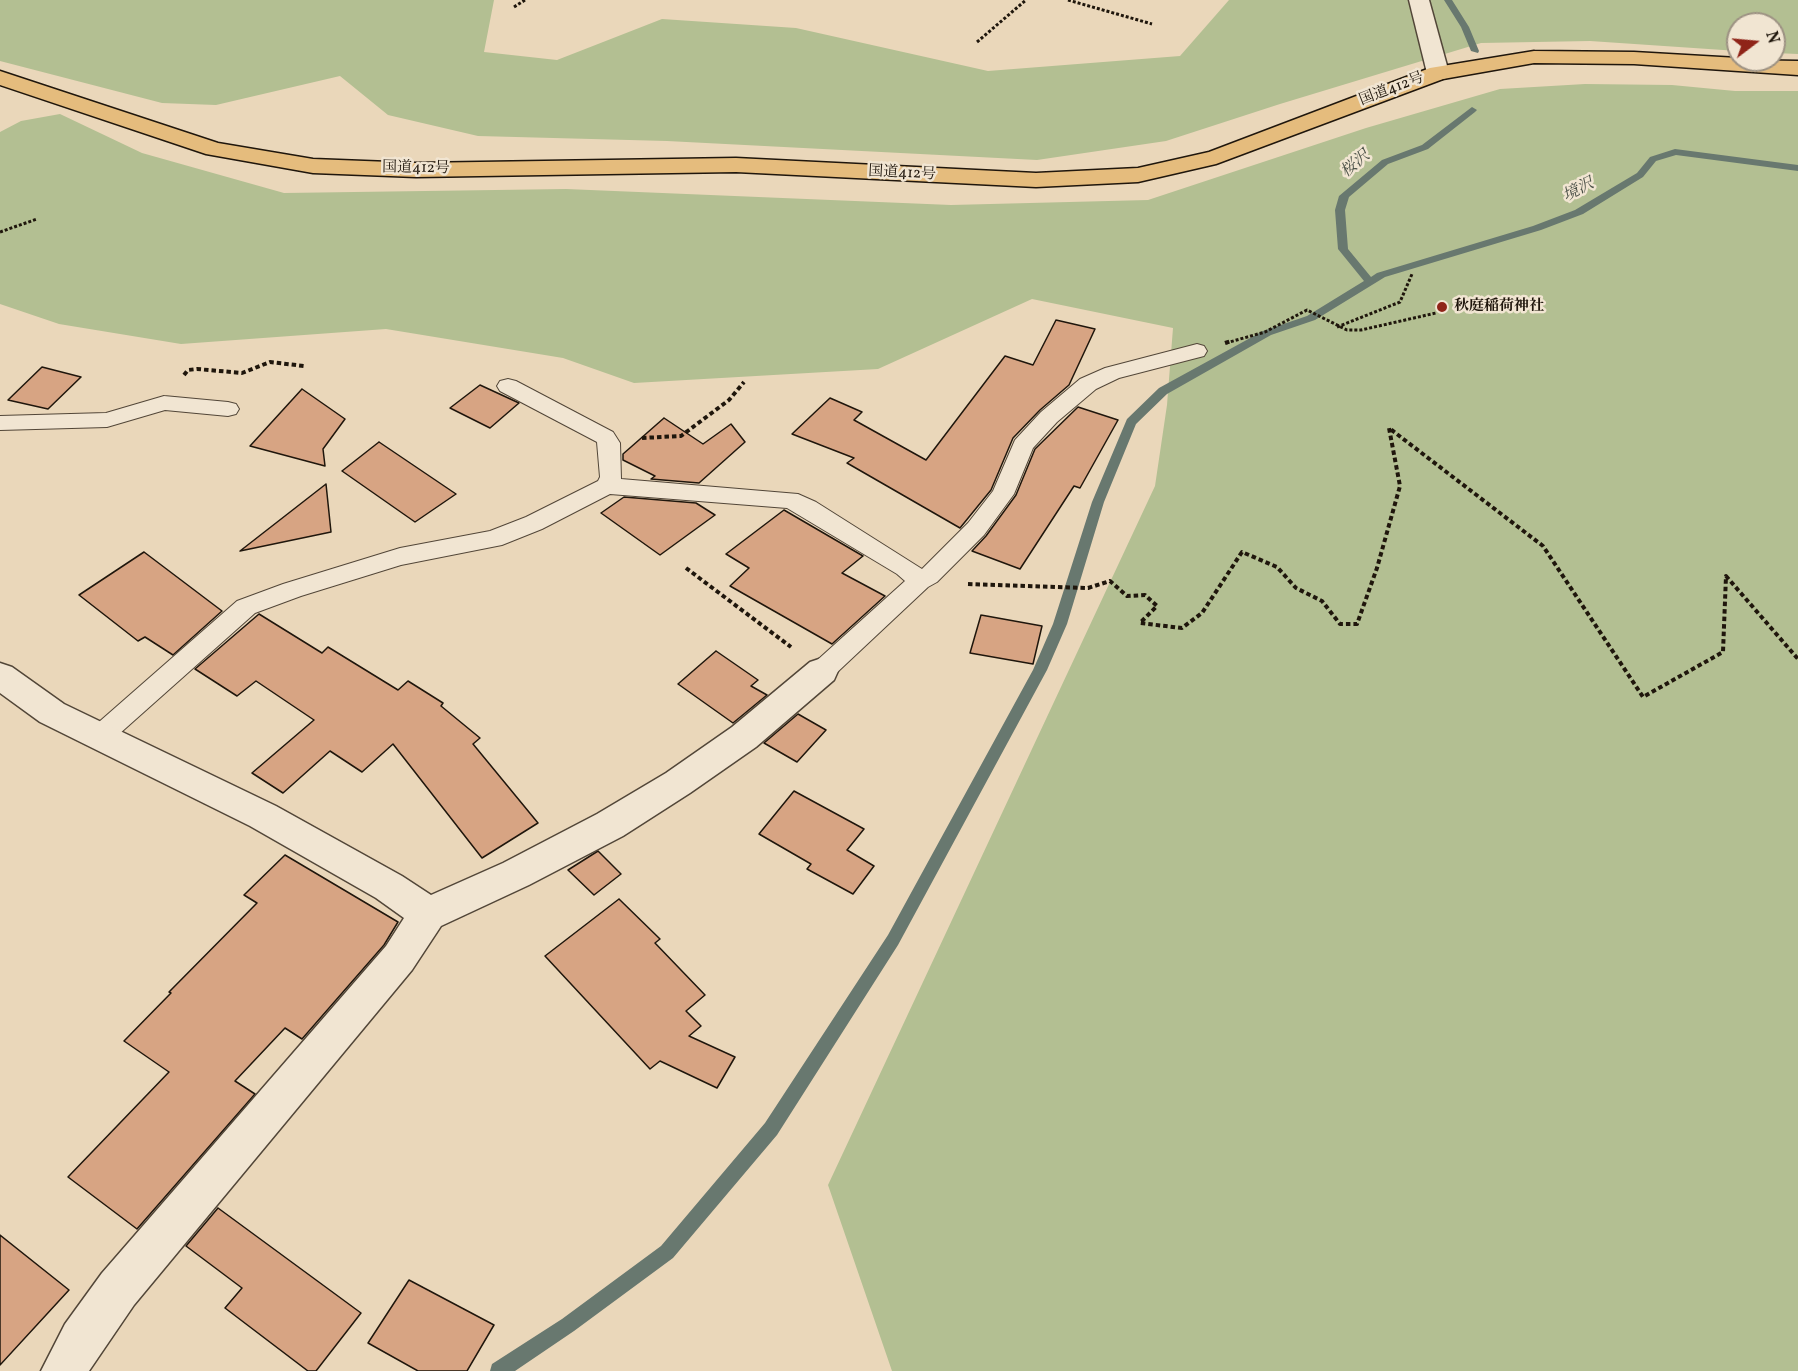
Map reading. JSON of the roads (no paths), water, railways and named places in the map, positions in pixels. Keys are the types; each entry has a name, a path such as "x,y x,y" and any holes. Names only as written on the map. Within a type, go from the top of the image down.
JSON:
{"highway":[{"name":"国道412号","path":"0,78 214,149 313,166 417,170 736,165 1035,180 1138,175 1216,157 1438,73 1534,57 1634,58 1798,68"}],"street":[{"path":"1419,0 1438,73"},
{"path":"64,1371 81,1340 118,1289 399,958 428,914 547,858 610,825 678,783 744,737 822,670"},
{"path":"5,688 262,816 389,886 428,914"}],"lane":[{"path":"822,670 920,581 929,576 976,529 1003,495 1023,445 1049,417 1088,384 1112,373 1197,351"},
{"path":"508,386 605,437 609,443 611,477 608,486"},
{"path":"0,423 107,420 164,403 228,409"},
{"path":"100,736 246,607 292,590 400,557 494,538 534,523 608,486 790,500 808,508 905,568 920,581"}],"waterway":[{"name":"桜沢","path":"1448,0 1465,27 1475,51"},
{"name":"桜沢","path":"1370,282 1343,249 1340,210 1344,196 1385,162 1425,147 1472,110"},
{"name":"境沢","path":"1370,282 1381,275 1537,228 1579,212 1640,175 1653,159 1675,152 1798,168"},
{"path":"499,1371 568,1325 667,1252 771,1129 893,940 1040,670 1060,624 1098,502 1131,422 1163,391 1267,333 1311,318 1370,282"}],"place":[{"name":"秋庭稲荷神社","path":"1442,307"}]}
